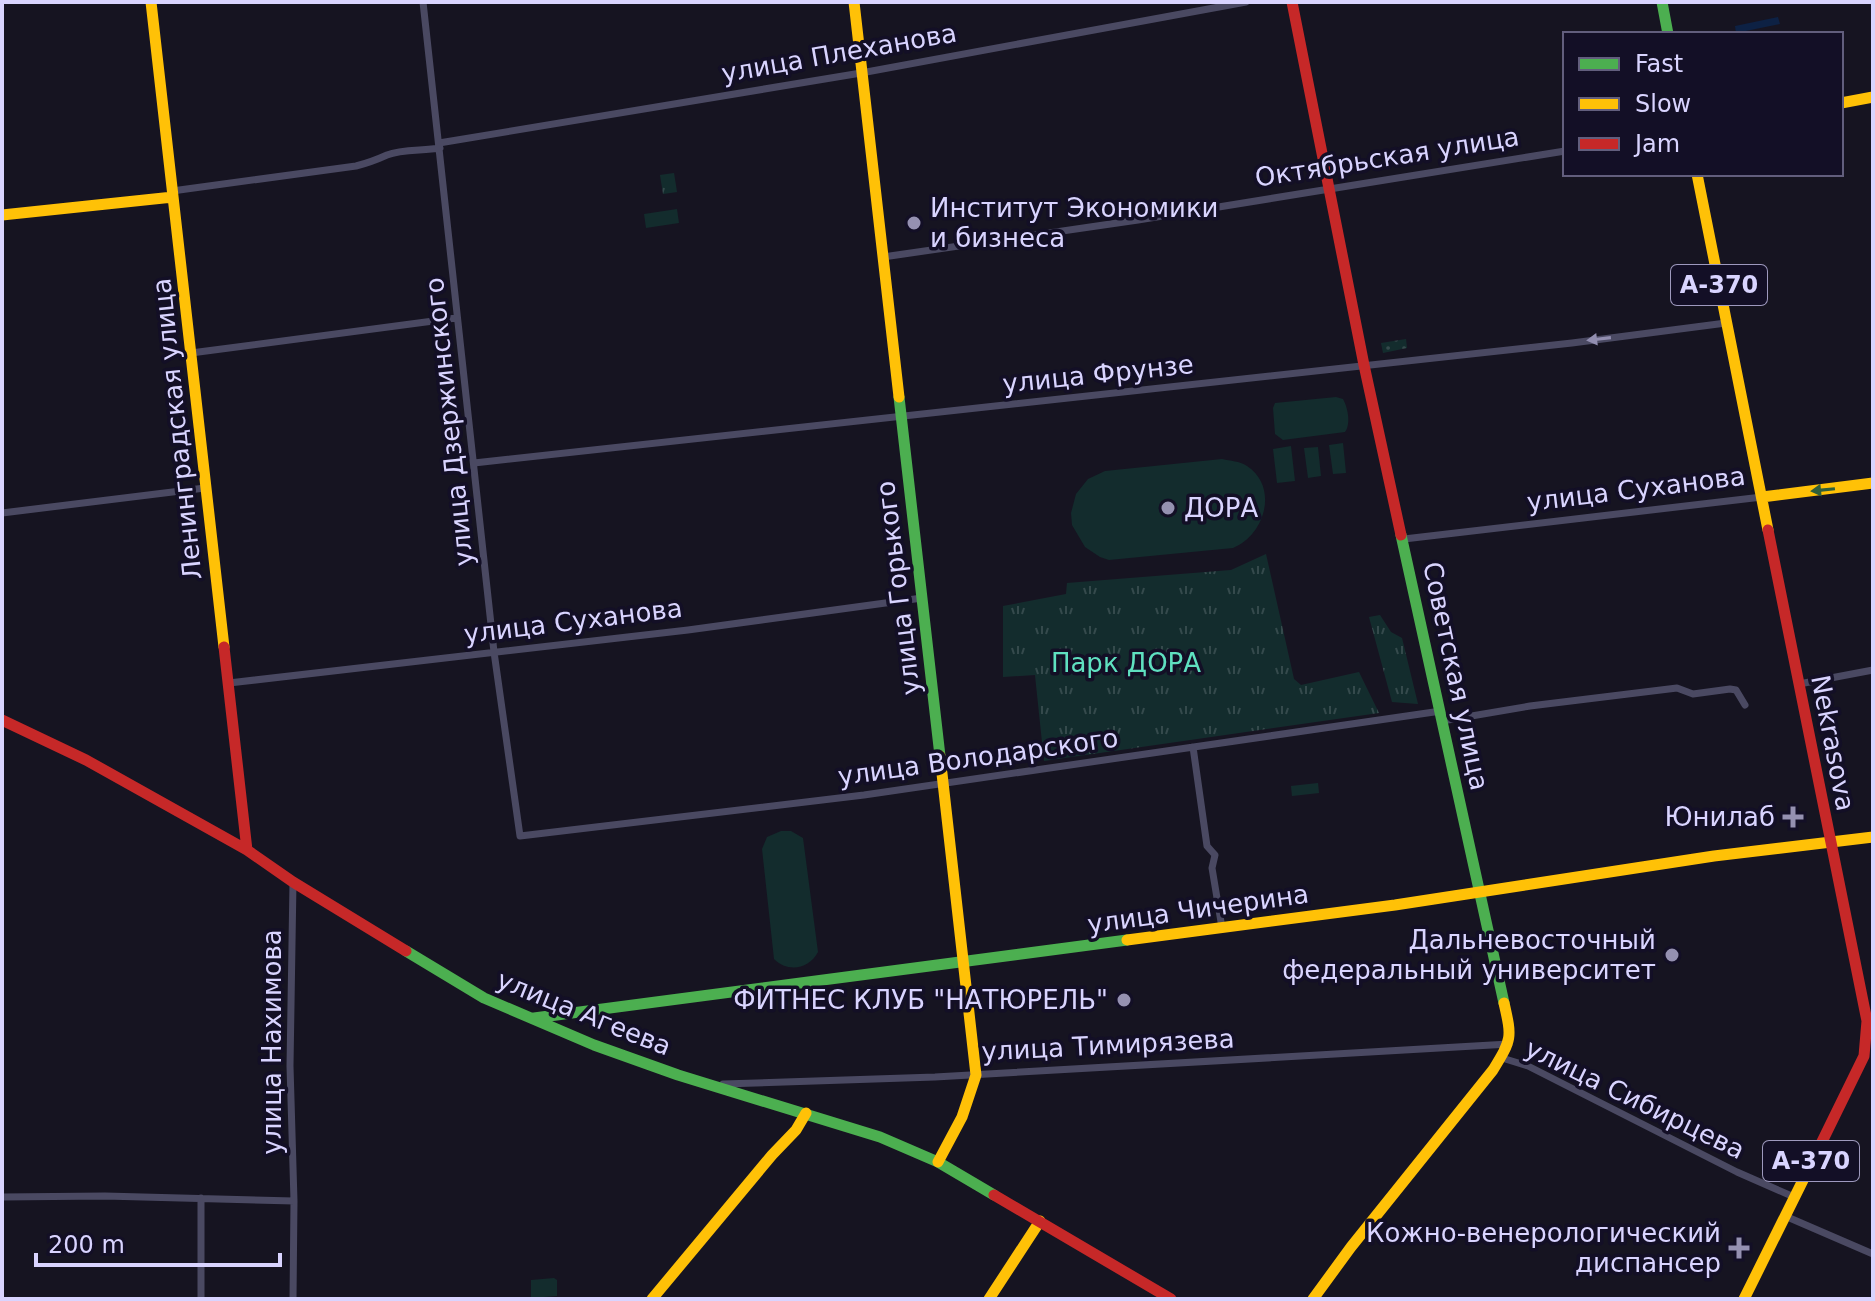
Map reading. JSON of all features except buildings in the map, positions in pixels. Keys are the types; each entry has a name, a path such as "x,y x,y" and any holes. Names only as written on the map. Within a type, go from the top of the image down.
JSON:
{"main road":[{"name":"Ленинградская улица","path":"151,2 247,850"},
{"name":"улица Горького","path":"854,2 976,1075 962,1117 938,1162"},
{"name":"Советская улица","path":"1292,2 1364,365 1510,1031 1509,1044"},
{"path":"1662,2 1668,32"},
{"path":"1843,103 1873,97"},
{"name":"Nekrasova","path":"1697,176 1830,843 1870,1020 1864,1056 1744,1299"},
{"name":"улица Плеханова","path":"2,215 172,194"},
{"name":"улица Суханова","path":"1762,497 1873,483"},
{"name":"улица Агеева","path":"2,720 86,760 247,850 293,882 484,998 594,1045 880,1137 938,1162 1171,1299"},
{"name":"улица Чичерина","path":"529,1019 1222,928 1721,855 1873,837"},
{"path":"1313,1299 1502,1058 1509,1044"},
{"path":"652,1299 796,1130 806,1113"},
{"path":"989,1299 1040,1221"}],"street":[{"name":"улица Дзержинского","path":"423,2 494,652 520,836"},
{"name":"улица Плеханова","path":"172,194 356,166 379,161 384,156 439,145 861,73 1246,2"},
{"name":"Октябрьская улица","path":"883,257 1123,223 1563,151"},
{"path":"191,353 456,318"},
{"name":"улица Фрунзе","path":"474,463 1726,323"},
{"path":"2,513 205,488"},
{"name":"улица Суханова","path":"1404,539 1762,497"},
{"name":"улица Суханова","path":"229,683 688,630 922,598"},
{"path":"1799,684 1873,670"},
{"name":"улица Володарского","path":"520,836 943,783 1193,747 1677,688 1693,694 1736,690 1745,705"},
{"path":"1193,747 1207,846 1215,855 1212,868 1222,928"},
{"name":"улица Нахимова","path":"293,882 290,1066 293,1299"},
{"name":"улица Тимирязева","path":"709,1084 976,1075 1509,1044"},
{"name":"улица Сибирцева","path":"1502,1058 1528,1066 1737,1172 1794,1197"},
{"path":"2,1197 294,1201"},
{"path":"201,1198 201,1299"},
{"path":"1785,1216 1873,1254"}],"green space":[{"path":"674,173 677,192 663,194 660,175"},
{"path":"677,209 679,223 646,228 644,214"},
{"path":"1406,339 1407,348 1383,353 1381,343"},
{"path":"1336,397 1343,399 1346,407 1348,420 1345,432 1283,440 1275,434 1275,403"},
{"path":"1343,443 1346,473 1333,474 1329,445"},
{"path":"1291,446 1295,481 1277,483 1273,449"},
{"path":"1318,447 1321,476 1308,478 1304,448"},
{"name":"ДОРА","path":"1222,459 1247,466 1257,475 1265,498 1260,522 1253,533 1233,548 1109,560 1085,547 1072,525 1071,513 1076,494 1088,479 1105,471"},
{"name":"Парк ДОРА","path":"1266,554 1294,679 1301,685 1359,672 1379,713 1044,761 1035,675 1003,677 1003,606 1066,594 1067,583 1231,570"},
{"path":"1380,615 1391,632 1402,638 1418,704 1392,702 1369,617"},
{"path":"1318,783 1319,793 1292,796 1291,786"},
{"path":"781,831 791,831 803,838 818,952 809,962 798,967 786,966 774,959 762,849 767,837"},
{"path":"531,1280 557,1280 557,1296 531,1298"}],"water":[{"path":"1778,17 1780,24 1741,32 1736,32 1735,26"}],"traffic: fast":[{"path":"1662,2 1668,32"},
{"path":"899,397 940,756"},
{"path":"1401,535 1504,1003"},
{"path":"534,1018 1127,940"},
{"path":"406,951 484,998 594,1045 678,1075 880,1137 938,1162 994,1195"}],"traffic: slow":[{"path":"151,2 224,647"},
{"path":"854,2 899,397"},
{"path":"1843,103 1873,97"},
{"path":"1697,176 1768,530"},
{"path":"2,215 173,197"},
{"path":"1762,497 1873,483"},
{"path":"938,1162 962,1117 976,1075 940,756"},
{"path":"1127,940 1395,905 1714,856 1873,837"},
{"path":"1313,1299 1493,1070 1509,1038 1504,1003"},
{"path":"652,1299 796,1130 806,1113"},
{"path":"1744,1299 1814,1158"},
{"path":"989,1299 1040,1221"}],"traffic: jam":[{"path":"1292,2 1401,535"},
{"path":"1768,530 1867,1021 1864,1056 1814,1158"},
{"path":"224,647 247,850 406,951"},
{"path":"2,720 86,760 247,850"},
{"path":"994,1195 1171,1299"}],"place":[{"name":"Институт Экономики и бизнеса","path":"914,223"},
{"name":"ДОРА","path":"1168,508"},
{"name":"Юнилаб","path":"1793,817"},
{"name":"Дальневосточный федеральный университет","path":"1672,955"},
{"name":"ФИТНЕС КЛУБ \"НАТЮРЕЛЬ\"","path":"1124,1000"},
{"name":"Кожно-венерологический диспансер","path":"1739,1248"}]}
